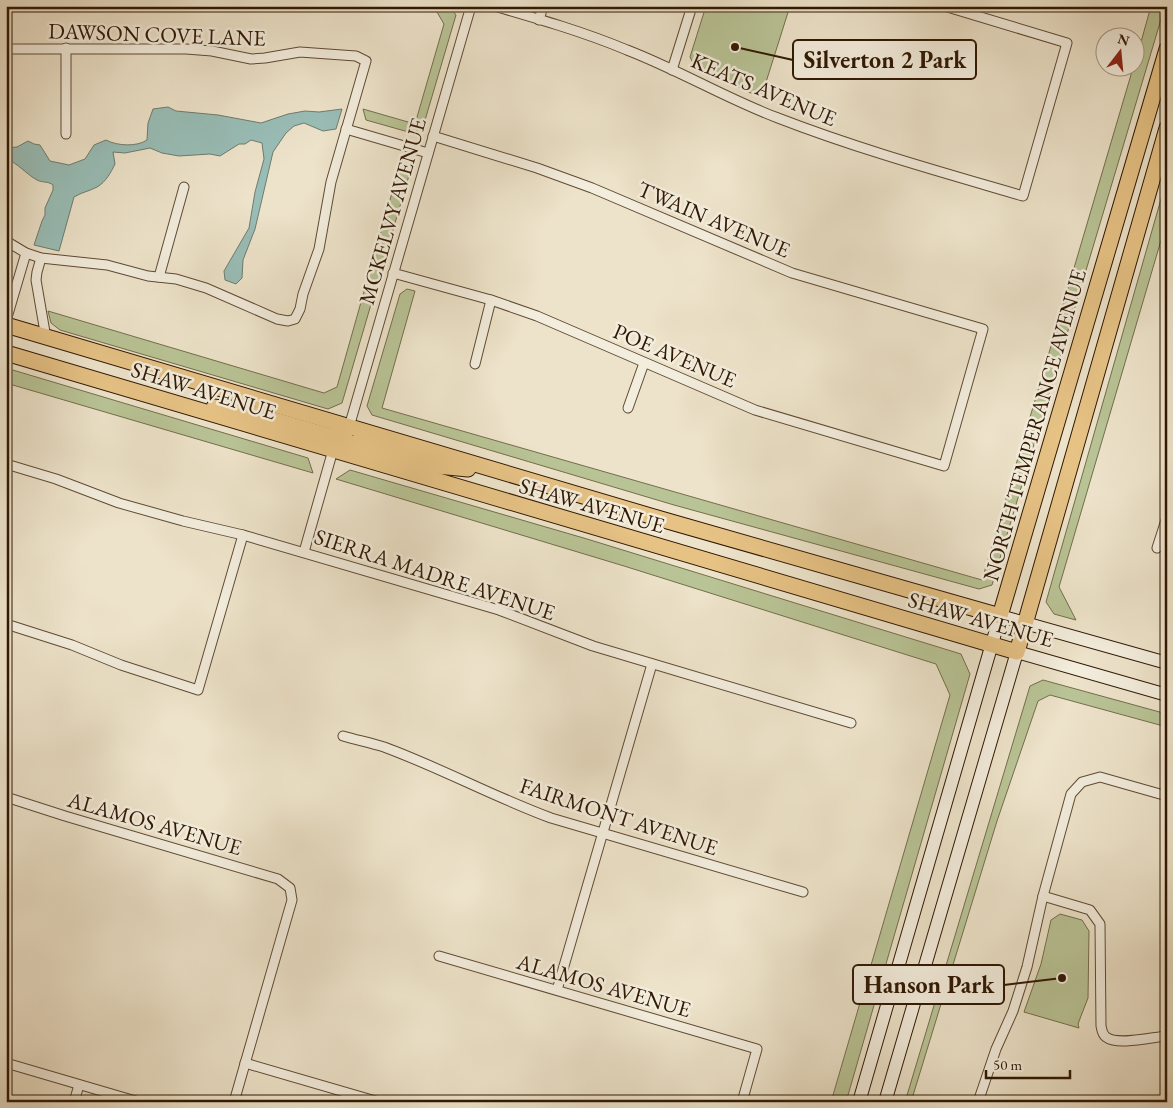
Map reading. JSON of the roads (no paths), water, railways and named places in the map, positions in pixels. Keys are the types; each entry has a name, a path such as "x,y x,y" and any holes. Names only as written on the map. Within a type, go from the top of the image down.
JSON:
{"main road":[{"name":"NORTH TEMPERANCE AVENUE","path":"859,1102 1167,49"},
{"name":"NORTH TEMPERANCE AVENUE","path":"885,1102 1026,624 1167,128"},
{"name":"SHAW AVENUE","path":"6,325 664,520 1167,664"},
{"name":"SHAW AVENUE","path":"6,353 992,645 1167,694"},
{"path":"180,404 238,410 330,436 346,433 350,427"},
{"path":"333,450 344,444 359,443 438,466 502,472"}],"street":[{"name":"MCKELVY AVENUE","path":"350,427 432,136 471,6"},
{"name":"KEATS AVENUE","path":"494,6 580,32 628,50 777,118 842,142 1023,196 1067,43 944,6"},
{"path":"539,20 543,6"},
{"path":"672,70 692,6"},
{"path":"66,48 66,134"},
{"name":"DAWSON COVE LANE","path":"6,50 66,48 186,49 212,51 252,59 300,52 356,56 366,61 346,129"},
{"path":"6,241 26,253 41,258 107,265 148,276 176,279 206,288 277,319 288,321 295,319 300,309 303,294 319,249 331,182 346,129 428,153"},
{"name":"TWAIN AVENUE","path":"432,136 537,168 592,188 792,273 983,330 944,466"},
{"path":"159,277 184,187"},
{"path":"6,321 26,253"},
{"path":"41,258 36,280 46,338"},
{"name":"POE AVENUE","path":"393,273 492,300 538,316 755,410 944,466"},
{"path":"475,364 492,300"},
{"path":"628,408 644,363"},
{"path":"304,552 333,450"},
{"name":"SIERRA MADRE AVENUE","path":"6,464 56,479 119,503 304,552 499,610 593,646 851,723"},
{"path":"1157,548 1167,517"},
{"path":"6,624 72,645 121,665 198,690 243,535"},
{"path":"557,990 652,664"},
{"name":"FAIRMONT AVENUE","path":"343,736 382,747 426,764 517,805 551,818 803,892"},
{"path":"978,1102 996,1049 1013,1011 1027,967 1043,896 1071,794 1082,782 1100,777 1167,796"},
{"name":"ALAMOS AVENUE","path":"6,797 278,879 290,888 292,900 245,1063"},
{"path":"1043,896 1090,910 1100,924 1101,1026 1107,1038 1124,1041 1167,1036"},
{"name":"ALAMOS AVENUE","path":"439,956 758,1049 742,1102"},
{"path":"6,1063 139,1102"},
{"path":"234,1102 245,1063 379,1102"},
{"path":"74,1102 79,1085"}],"water":[{"path":"168,107 176,111 218,115 261,123 288,114 305,111 319,112 342,109 336,129 323,131 304,123 294,126 286,133 273,152 255,229 243,260 242,278 236,284 225,280 224,271 249,228 255,192 264,159 262,143 251,140 245,144 239,144 220,156 210,154 179,156 162,153 150,148 125,153 113,152 115,164 106,180 97,187 74,197 59,251 34,245 45,215 45,208 53,190 53,185 37,180 6,159 6,148 17,147 28,141 40,145 50,161 69,165 85,159 94,145 106,140 116,144 127,145 138,144 147,140 148,123 153,109"}],"place":[{"name":"Silverton 2 Park","path":"735,47"},
{"name":"Hanson Park","path":"1062,978"}]}
